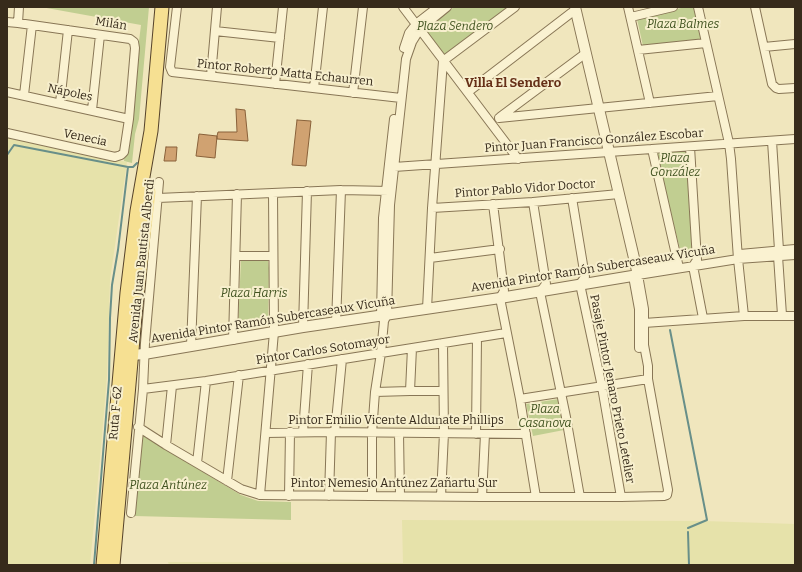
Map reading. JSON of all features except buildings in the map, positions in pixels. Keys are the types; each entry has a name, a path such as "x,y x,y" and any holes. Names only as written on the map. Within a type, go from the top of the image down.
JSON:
{"main road":[{"name":"Avenida Juan Bautista Alberdi","path":"131,261 137,211 151,131 162,7"},
{"name":"Avenida Juan Bautista Alberdi","path":"113,565 135,351 136,305 170,7"},
{"name":"Ruta F-62","path":"103,565 135,351 131,261"}],"street":[{"path":"18,23 19,7"},
{"name":"Pintor Roberto Matta Echaurren","path":"177,7 170,67 172,72 399,98"},
{"path":"211,76 217,7"},
{"path":"274,84 283,7"},
{"path":"314,88 323,7"},
{"path":"353,93 363,7"},
{"path":"403,7 518,159"},
{"path":"418,26 438,7"},
{"path":"388,191 394,167 402,52 409,33 447,7"},
{"path":"427,306 432,208 443,61 515,7"},
{"path":"628,7 650,103"},
{"path":"631,17 673,7"},
{"path":"698,7 729,143 744,316"},
{"path":"755,7 771,82 779,89 795,88"},
{"path":"468,92 572,9 644,309 644,345 648,366 648,379"},
{"name":"Milán","path":"7,22 130,39 135,45 129,119"},
{"path":"24,95 32,25"},
{"path":"60,103 68,30"},
{"path":"215,31 280,38"},
{"path":"92,110 100,35"},
{"path":"638,50 706,43"},
{"path":"764,47 795,44"},
{"path":"491,124 584,54"},
{"name":"Nápoles","path":"7,92 129,119"},
{"path":"499,118 718,96"},
{"path":"372,496 372,433 384,314 389,231 388,191 399,98"},
{"name":"Venecia","path":"7,133 119,156 124,152 129,119"},
{"name":"Pintor Juan Francisco González Escobar","path":"394,167 795,139"},
{"path":"772,141 782,316"},
{"path":"690,147 695,263 704,318"},
{"path":"652,149 678,266"},
{"name":"Avenida Juan Bautista Alberdi","path":"131,513 142,389 135,351 158,198 159,182"},
{"path":"336,320 342,190"},
{"path":"158,198 307,191 388,191"},
{"path":"303,325 307,191"},
{"path":"260,495 274,330 273,193"},
{"path":"232,336 237,194"},
{"name":"Pintor Pablo Vidor Doctor","path":"432,208 534,202 616,194"},
{"path":"191,343 197,196"},
{"name":"Pasaje Pintor Jenaro Prieto Letelier","path":"572,198 582,281 621,497"},
{"path":"534,202 543,288 580,497"},
{"path":"493,204 500,249 502,295 506,333 520,399 536,497"},
{"path":"430,258 500,249"},
{"name":"Avenida Pintor Ramón Subercaseaux Vicuña","path":"135,351 384,314 738,256 779,253 795,249"},
{"name":"Avenida Pintor Ramón Subercaseaux Vicuña","path":"779,253 795,255"},
{"path":"236,256 273,256"},
{"path":"635,273 639,308 639,346 642,367 648,379"},
{"path":"644,323 744,316 795,316"},
{"name":"Pintor Carlos Sotomayor","path":"142,389 206,381 506,333"},
{"path":"476,434 478,338"},
{"path":"441,496 444,433 443,343"},
{"path":"410,391 412,348"},
{"path":"329,496 333,432 342,359"},
{"path":"303,432 308,364"},
{"path":"227,481 239,375"},
{"path":"520,399 648,379"},
{"name":"Pintor Nemesio Antúnez Zañartu Sur","path":"138,427 241,489 260,495 661,497 667,495 668,490 648,379"},
{"path":"197,463 206,381"},
{"path":"166,445 172,386"},
{"path":"375,392 443,391"},
{"path":"289,496 290,432"},
{"path":"399,432 400,496"},
{"name":"Pintor Emilio Vicente Aldunate Phillips","path":"266,433 399,432 526,434"},
{"path":"482,497 485,434"}],"shaded area":[{"path":"7,137 127,162 110,280 107,376 90,565 7,565"},
{"path":"402,520 704,521 795,524 795,565 169,565 168,562 403,563"}],"green space":[{"path":"41,7 149,7 139,119 135,134 132,163 124,161 141,25"},
{"name":"Plaza Sendero","path":"454,7 508,7 444,55 425,30"},
{"name":"Plaza Balmes","path":"685,7 696,7 704,40 643,46 637,19"},
{"name":"Plaza González","path":"689,150 695,255 682,258 656,152"},
{"name":"Plaza Harris","path":"241,259 266,259 268,261 268,322 265,325 242,328 238,327"},
{"name":"Plaza Casanova","path":"559,399 564,430 533,436 526,404"},
{"name":"Plaza Antúnez","path":"140,434 241,495 258,501 291,502 291,520 134,516"}],"waterway":[{"path":"7,155 14,145 128,167 133,167 137,163"},
{"path":"94,565 109,380 112,285 118,250 128,167"},
{"path":"670,330 707,520 688,528"},
{"path":"688,532 689,565"}],"district":[{"name":"Villa El Sendero","path":"513,83"}]}
